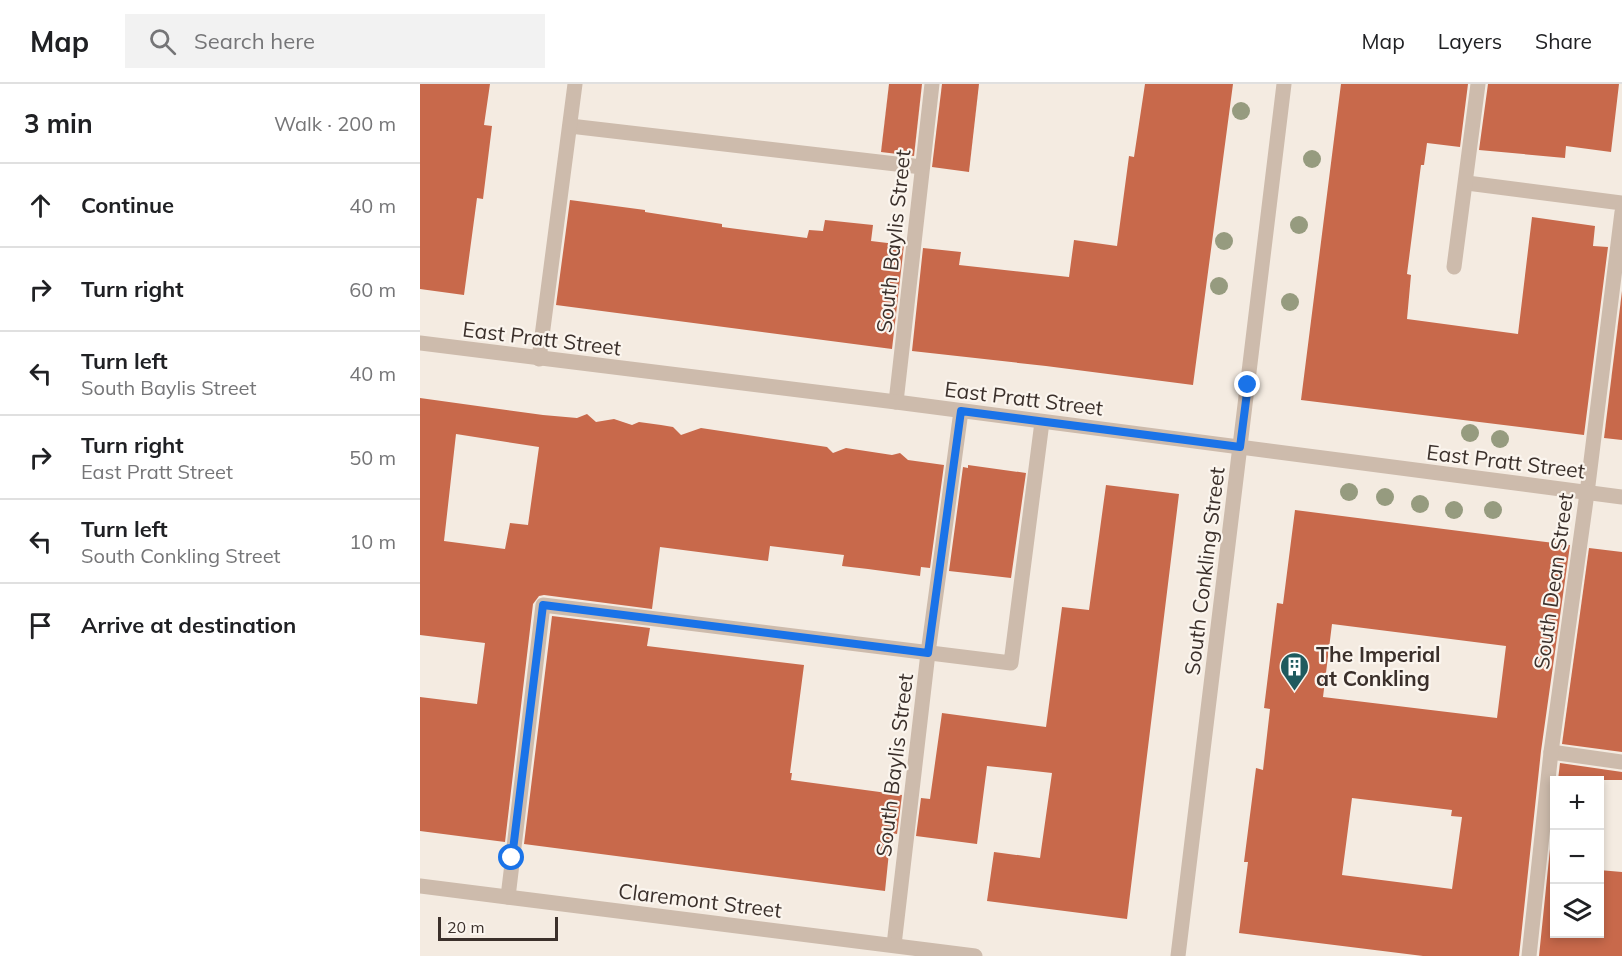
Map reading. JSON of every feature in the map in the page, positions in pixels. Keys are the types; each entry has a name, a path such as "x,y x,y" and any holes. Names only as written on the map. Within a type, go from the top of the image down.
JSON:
{"street":[{"path":"540,359 575,84"},
{"name":"South Baylis Street","path":"896,402 932,84"},
{"name":"South Conkling Street","path":"1178,956 1284,84"},
{"path":"1454,267 1467,183 1478,84"},
{"path":"570,126 922,167"},
{"path":"1467,183 1622,202"},
{"name":"South Dean Street","path":"1529,956 1551,752 1587,493 1622,212"},
{"name":"East Pratt Street","path":"420,343 896,402 1622,497"},
{"name":"South Baylis Street","path":"894,945 928,653 961,411"},
{"path":"508,897 543,605 1011,663 1042,422"},
{"path":"1551,752 1622,762"},
{"name":"Claremont Street","path":"420,886 975,956"}],"building":[{"path":"420,84 490,84 484,125 492,126 483,199 477,198 464,295 420,289"},
{"path":"889,84 922,84 914,156 881,152"},
{"path":"942,84 979,84 969,172 932,167"},
{"path":"1145,84 1233,84 1193,385 912,351 923,248 961,252 959,265 1069,277 1074,240 1117,246 1129,156 1134,157"},
{"path":"1341,84 1468,84 1460,147 1427,143 1424,165 1421,165 1407,274 1411,275 1407,319 1518,334 1532,217 1595,226 1593,246 1608,247 1584,435 1301,400"},
{"path":"1488,84 1619,84 1611,152 1566,146 1565,158 1479,150"},
{"path":"570,200 645,210 645,212 722,224 722,227 807,238 809,230 823,231 825,220 873,225 871,241 904,245 892,349 556,305"},
{"path":"1622,291 1622,440 1604,438"},
{"path":"420,398 543,415 577,418 587,414 596,422 614,419 632,425 639,422 673,427 681,435 701,428 827,447 833,453 846,448 892,455 900,453 908,460 944,465 930,568 921,567 920,576 842,566 844,555 770,546 768,561 660,547 652,609 539,596 533,604 505,842 420,831 420,697 477,704 485,643 420,635","holes":["456,434 539,447 528,525 510,523 505,549 444,541"]},
{"path":"968,465 1026,473 1011,578 949,571 963,467 968,468"},
{"path":"1106,485 1179,494 1127,919 987,901 994,852 1040,858 1052,773 987,766 977,844 916,836 921,798 930,799 942,713 1046,727 1062,607 1089,610"},
{"name":"The Imperial at Conkling","path":"1295,510 1570,545 1541,751 1519,956 1423,956 1239,933 1248,862 1244,862 1256,768 1263,770 1270,709 1264,708 1277,603 1283,604","holes":["1332,624 1506,646 1497,718 1323,697","1352,798 1452,810 1451,816 1462,817 1452,889 1342,875"]},
{"path":"1589,548 1622,552 1622,752 1562,744"},
{"path":"552,616 650,628 647,646 804,665 791,780 902,795 897,834 891,833 885,891 524,844"},
{"path":"1560,763 1622,772 1622,780 1604,780 1604,776 1558,776"},
{"path":"1550,849 1550,938 1604,938 1604,870 1622,872 1622,956 1539,956"}],"place":[{"name":"The Imperial at Conkling","path":"1295,692"}],"route":[{"path":"512,858 543,605 928,653 961,411 1240,447 1248,385"}]}
